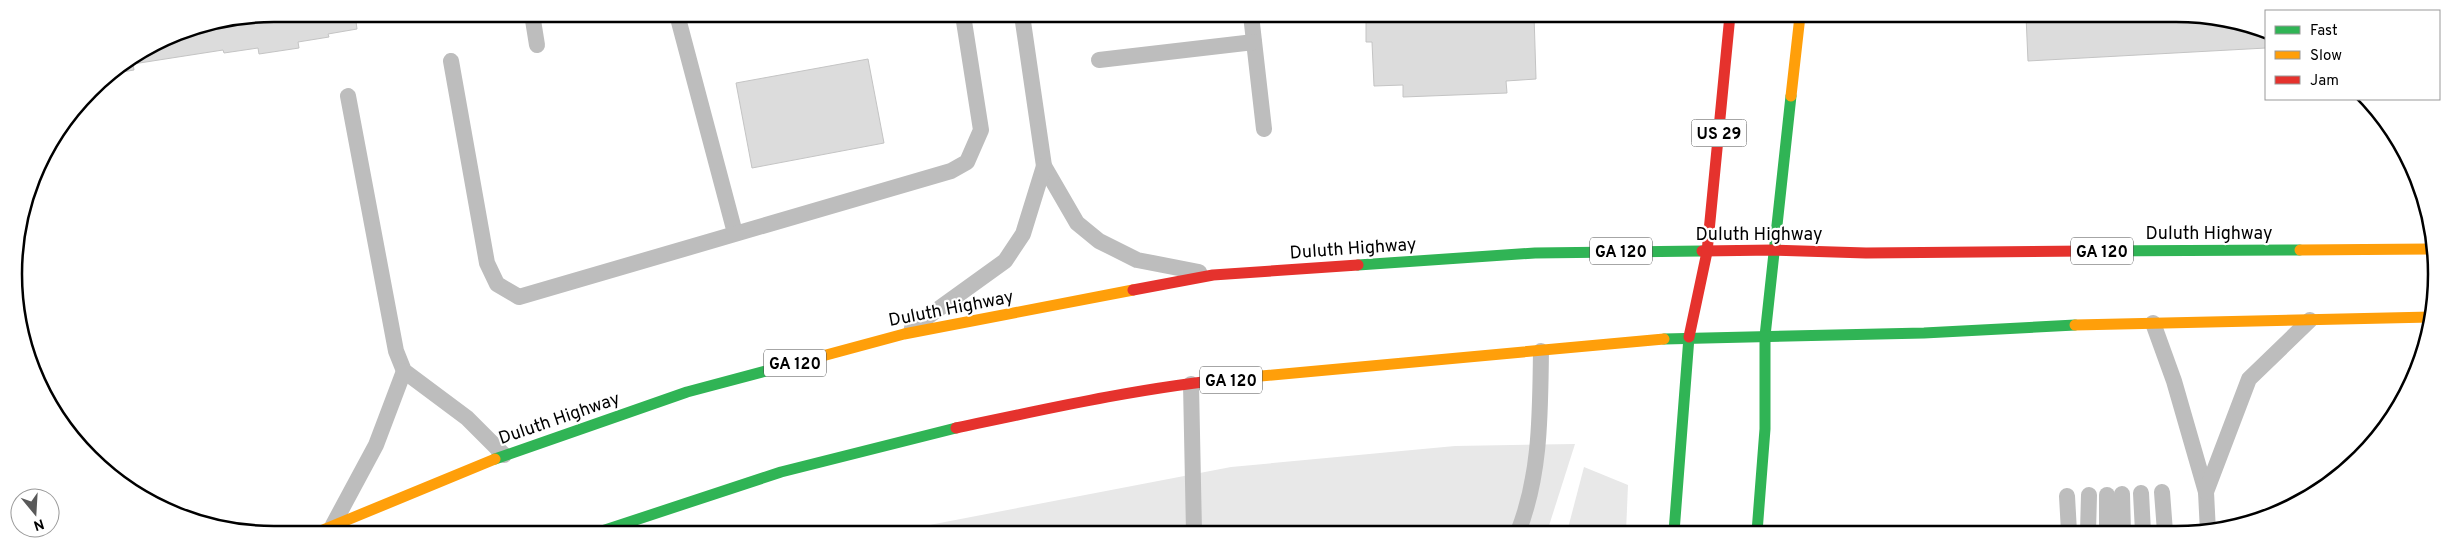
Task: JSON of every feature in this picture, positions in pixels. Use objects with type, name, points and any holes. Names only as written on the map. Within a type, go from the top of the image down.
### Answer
[{"type":"main road","name":"US 29","points":[[1708,252],[1729,22]]},
{"type":"main road","points":[[1757,526],[1764,429],[1765,336],[1799,22]]},
{"type":"main road","name":"Duluth Highway","points":[[333,525],[504,455],[687,392],[904,334],[1213,275],[1535,253],[1774,250],[1866,253],[2426,249]]},
{"type":"main road","points":[[1674,526],[1689,337],[1708,252]]},
{"type":"main road","name":"GA 120","points":[[617,526],[781,472],[904,440],[1069,404],[1191,384],[1689,337],[1924,333],[2153,323],[2424,317]]},
{"type":"lane","points":[[534,22],[538,45]]},
{"type":"lane","points":[[680,22],[735,233]]},
{"type":"lane","points":[[451,61],[487,263],[497,284],[519,297],[951,171],[967,162],[981,130],[964,22]]},
{"type":"lane","points":[[1023,22],[1044,166],[1077,223],[1099,241],[1137,260],[1213,275]]},
{"type":"lane","points":[[1252,22],[1264,129]]},
{"type":"lane","points":[[1099,60],[1254,42]]},
{"type":"lane","points":[[348,96],[396,351],[404,371],[467,418],[504,455]]},
{"type":"lane","points":[[904,334],[1005,261],[1023,234],[1044,166]]},
{"type":"lane","points":[[2206,492],[2249,379],[2310,320]]},
{"type":"lane","points":[[2153,323],[2174,381],[2206,492],[2208,523]]},
{"type":"lane","points":[[1521,526],[1527,511],[1540,443],[1541,351]]},
{"type":"lane","points":[[333,525],[376,445],[404,371]]},
{"type":"lane","points":[[1191,384],[1194,526]]},
{"type":"lane","points":[[2162,492],[2165,526]]},
{"type":"lane","points":[[2141,493],[2143,526]]},
{"type":"lane","points":[[2108,526],[2115,494],[2121,526]]},
{"type":"lane","points":[[2067,496],[2069,526]]},
{"type":"lane","points":[[2088,526],[2089,496]]},
{"type":"shaded area","points":[[1575,444],[1549,526],[924,526],[1231,467],[1455,446]]},
{"type":"shaded area","points":[[1584,467],[1628,485],[1626,526],[1569,526]]},
{"type":"building","points":[[274,22],[356,22],[357,29],[328,34],[329,37],[298,42],[299,48],[259,54],[258,48],[224,53],[223,50],[136,63],[163,48],[193,36],[225,27]]},
{"type":"building","points":[[1366,22],[1534,22],[1536,79],[1506,81],[1507,93],[1403,97],[1403,85],[1374,86],[1372,42],[1366,42]]},
{"type":"building","points":[[2026,22],[2192,23],[2225,27],[2265,39],[2265,48],[2028,61]]},
{"type":"building","points":[[868,59],[884,143],[752,168],[736,83]]},
{"type":"building","points":[[133,66],[134,70],[124,72]]},
{"type":"traffic: fast","points":[[1765,336],[1791,96]]},
{"type":"traffic: fast","points":[[2087,251],[2300,250]]},
{"type":"traffic: fast","points":[[1358,265],[1535,253],[1702,251]]},
{"type":"traffic: fast","points":[[1664,339],[1924,333],[2075,325]]},
{"type":"traffic: fast","points":[[1757,526],[1765,429],[1765,336]]},
{"type":"traffic: fast","points":[[1674,526],[1689,337]]},
{"type":"traffic: fast","points":[[495,459],[687,392],[815,358]]},
{"type":"traffic: fast","points":[[617,526],[781,472],[956,428]]},
{"type":"traffic: slow","points":[[1791,96],[1799,22]]},
{"type":"traffic: slow","points":[[2300,250],[2426,249]]},
{"type":"traffic: slow","points":[[815,358],[904,334],[1133,290]]},
{"type":"traffic: slow","points":[[2075,325],[2424,317]]},
{"type":"traffic: slow","points":[[1239,378],[1664,339]]},
{"type":"traffic: slow","points":[[333,526],[495,459]]},
{"type":"traffic: jam","points":[[1689,337],[1707,252],[1729,22]]},
{"type":"traffic: jam","points":[[1702,251],[1774,250],[1866,253],[2087,251]]},
{"type":"traffic: jam","points":[[1133,290],[1213,275],[1358,265]]},
{"type":"traffic: jam","points":[[956,428],[1132,393],[1239,378]]}]
